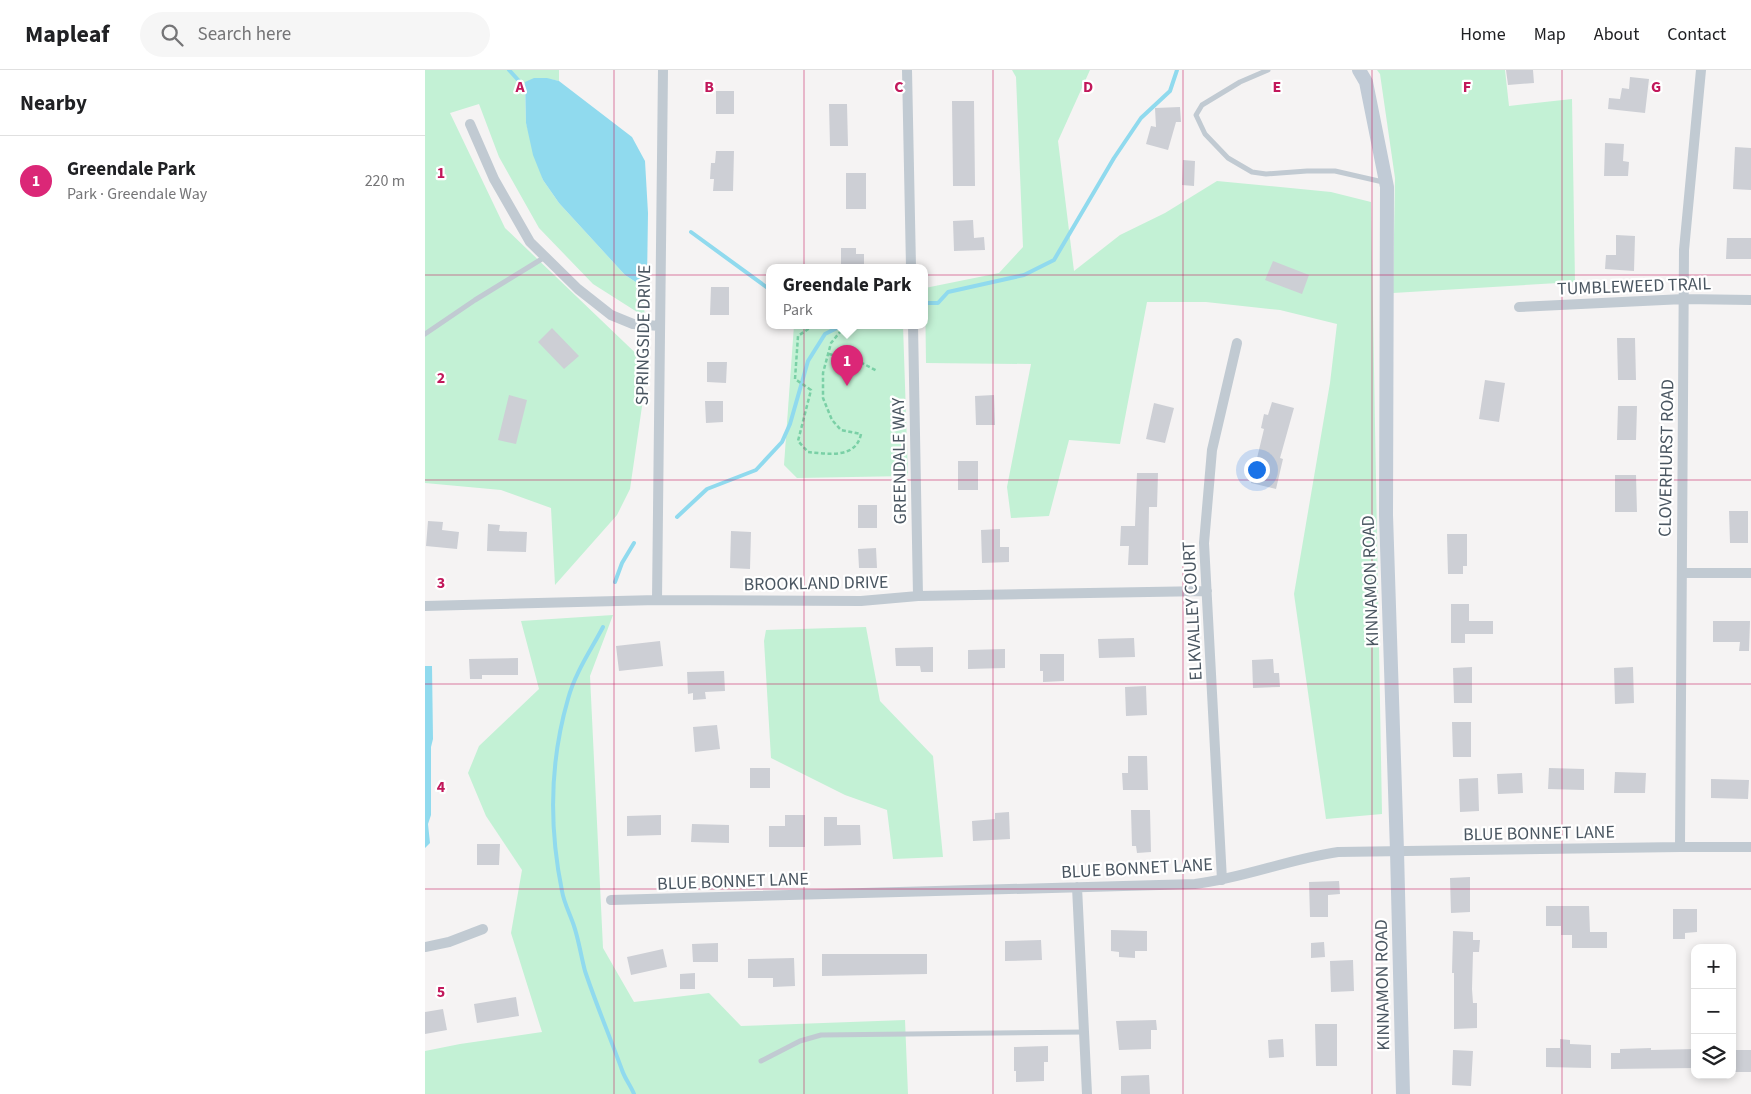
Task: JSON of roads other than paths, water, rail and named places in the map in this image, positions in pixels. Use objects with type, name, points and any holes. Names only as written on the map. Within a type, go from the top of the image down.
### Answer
[{"type":"main road","name":"KINNAMON ROAD","points":[[1359,70],[1366,82],[1386,182],[1386,515],[1403,1094]]},
{"type":"street","name":"SPRINGSIDE DRIVE","points":[[657,600],[663,70]]},
{"type":"street","points":[[907,70],[911,264]]},
{"type":"street","name":"CLOVERHURST ROAD","points":[[1680,847],[1684,250],[1701,70]]},
{"type":"street","points":[[470,124],[494,178],[530,242],[578,289],[611,315],[633,324],[660,326]]},
{"type":"street","name":"TUMBLEWEED TRAIL","points":[[1519,308],[1684,299],[1751,300]]},
{"type":"street","name":"GREENDALE WAY","points":[[913,329],[918,596]]},
{"type":"street","name":"ELKVALLEY COURT","points":[[1222,880],[1204,543],[1212,450],[1237,343]]},
{"type":"street","points":[[1681,573],[1751,573]]},
{"type":"street","name":"BROOKLAND DRIVE","points":[[425,606],[657,600],[861,601],[918,596],[1207,591]]},
{"type":"street","name":"BLUE BONNET LANE","points":[[611,900],[1164,885],[1222,880],[1311,856],[1338,852],[1751,847]]},
{"type":"street","points":[[1077,887],[1087,1094]]},
{"type":"street","points":[[425,947],[449,942],[483,929]]},
{"type":"lane","points":[[1268,70],[1240,82],[1202,105],[1196,115],[1205,134],[1228,158],[1252,172],[1266,174],[1307,170],[1335,171],[1386,182]]},
{"type":"lane","points":[[425,334],[475,300],[545,257]]},
{"type":"lane","points":[[761,1061],[800,1041],[821,1035],[1084,1032]]},
{"type":"water","points":[[534,78],[547,78],[559,81],[632,137],[645,161],[648,213],[647,281],[642,286],[625,275],[559,203],[543,180],[533,155],[526,123],[525,82]]},
{"type":"water","points":[[425,666],[432,666],[433,739],[431,747],[431,815],[428,824],[430,843],[425,848]]},
{"type":"waterway","points":[[509,70],[529,92]]},
{"type":"waterway","points":[[928,303],[938,303],[948,292],[1024,275],[1054,260],[1114,158],[1141,118],[1170,91],[1177,70]]},
{"type":"waterway","points":[[691,232],[766,287]]},
{"type":"waterway","points":[[677,517],[707,489],[756,470],[782,442],[790,424],[808,361],[825,334],[835,329]]},
{"type":"waterway","points":[[615,582],[622,563],[634,543]]},
{"type":"waterway","points":[[603,627],[575,680],[568,699],[558,746],[553,794],[553,818],[563,895],[576,932],[585,971],[623,1073],[634,1094]]},
{"type":"place","name":"Greendale Park","points":[[847,386]]}]
